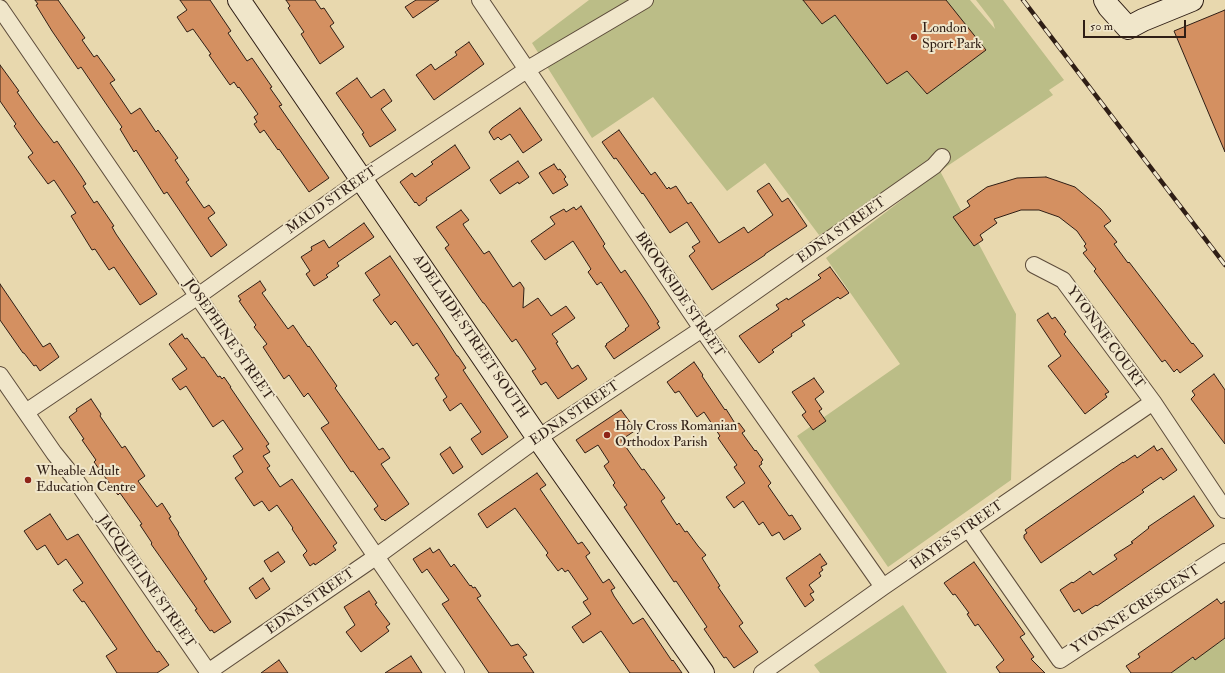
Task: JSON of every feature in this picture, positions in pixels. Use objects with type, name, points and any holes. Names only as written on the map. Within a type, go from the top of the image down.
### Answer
[{"type":"main road","name":"ADELAIDE STREET SOUTH","points":[[239,0],[538,438],[702,673]]},
{"type":"main road","points":[[1105,0],[1109,7],[1128,28],[1143,20],[1192,0]]},
{"type":"street","name":"BROOKSIDE STREET","points":[[480,0],[702,329],[883,587]]},
{"type":"street","name":"MAUD STREET","points":[[26,412],[198,296],[362,179],[528,69],[645,0]]},
{"type":"street","name":"JOSEPHINE STREET","points":[[0,8],[456,673]]},
{"type":"street","name":"EDNA STREET","points":[[208,673],[377,556],[538,438],[702,329],[934,166],[942,157]]},
{"type":"street","name":"YVONNE COURT","points":[[1034,265],[1063,280],[1153,402]]},
{"type":"street","name":"JACQUELINE STREET","points":[[0,375],[54,453],[75,479],[208,673]]},
{"type":"street","points":[[1153,402],[1225,510]]},
{"type":"street","name":"HAYES STREET","points":[[762,673],[968,528],[1153,402]]},
{"type":"street","name":"YVONNE CRESCENT","points":[[968,528],[1060,660],[1225,552]]},
{"type":"green space","points":[[589,0],[970,0],[995,29],[993,22],[976,0],[1003,0],[1064,80],[1049,90],[1053,95],[940,171],[1016,314],[1011,480],[888,567],[797,436],[900,364],[826,258],[937,173],[819,235],[765,163],[727,191],[653,97],[592,138],[532,43]]},
{"type":"green space","points":[[903,605],[947,673],[820,673],[814,665]]},
{"type":"green space","points":[[1225,639],[1225,673],[1168,673]]},
{"type":"building","points":[[35,0],[58,0],[85,38],[82,40],[94,57],[97,55],[115,80],[110,83],[131,114],[140,108],[156,132],[158,130],[178,158],[175,160],[189,180],[186,182],[204,208],[209,205],[215,213],[208,218],[227,245],[211,257],[167,192],[164,194],[136,150],[134,152],[120,129],[122,127],[81,67],[78,69],[52,31],[36,5],[38,4]]},
{"type":"building","points":[[180,0],[210,0],[231,31],[228,33],[247,61],[252,58],[272,87],[270,88],[282,105],[279,106],[329,178],[309,192],[264,130],[260,133],[254,124],[257,122],[254,117],[258,114],[239,87],[238,88],[234,82],[230,85],[209,55],[211,54],[193,29],[187,32],[177,17],[187,10]]},
{"type":"building","points":[[286,0],[315,0],[321,9],[324,8],[334,23],[330,26],[344,47],[320,64],[301,34],[304,32],[288,8],[290,6]]},
{"type":"building","points":[[416,0],[439,0],[413,18],[405,7]]},
{"type":"building","name":"London Sport Park","points":[[803,0],[946,0],[986,50],[927,94],[907,71],[887,84],[835,15],[822,24]]},
{"type":"building","points":[[1225,10],[1225,152],[1174,31]]},
{"type":"building","points":[[469,42],[484,64],[434,100],[416,75],[431,64],[435,70],[457,55],[455,52]]},
{"type":"building","points":[[0,65],[19,91],[17,92],[36,119],[54,143],[57,141],[81,176],[86,184],[83,186],[94,203],[97,201],[114,226],[112,227],[116,234],[157,294],[140,305],[114,267],[109,270],[95,249],[92,250],[71,216],[76,213],[54,180],[48,184],[28,157],[33,153],[14,126],[16,124],[0,101]]},
{"type":"building","points":[[357,78],[371,98],[384,89],[392,101],[381,109],[396,130],[370,147],[362,134],[364,133],[336,93]]},
{"type":"building","points":[[520,108],[542,140],[523,153],[510,134],[501,140],[498,137],[494,140],[489,132],[492,128]]},
{"type":"building","points":[[619,130],[651,175],[655,172],[667,189],[669,187],[670,189],[676,186],[688,204],[691,202],[719,243],[744,227],[748,233],[773,215],[757,191],[769,183],[782,202],[788,198],[807,226],[712,290],[689,256],[695,251],[692,247],[700,242],[687,222],[670,233],[643,193],[642,194],[616,158],[614,159],[602,142]]},
{"type":"building","points":[[455,145],[470,168],[426,198],[427,200],[419,206],[416,202],[415,203],[400,182],[412,173],[415,177],[433,164],[431,162]]},
{"type":"building","points":[[518,161],[529,177],[519,184],[518,182],[500,194],[490,180]]},
{"type":"building","points":[[554,164],[566,177],[564,179],[568,185],[553,194],[539,173]]},
{"type":"building","points":[[1046,177],[1075,187],[1101,209],[1111,221],[1104,226],[1117,242],[1114,244],[1203,356],[1180,373],[1177,369],[1174,372],[1165,360],[1162,362],[1094,271],[1096,269],[1083,253],[1087,250],[1084,246],[1086,244],[1077,231],[1059,217],[1039,210],[1021,210],[994,219],[997,223],[980,235],[983,240],[974,246],[953,217],[970,206],[967,201],[987,187],[1017,178]]},
{"type":"building","points":[[581,206],[605,244],[603,246],[621,273],[625,270],[659,322],[657,323],[660,328],[614,359],[605,346],[629,326],[601,282],[597,285],[588,272],[591,269],[573,241],[545,260],[531,241],[555,224],[550,217],[564,209],[566,212],[574,207],[576,210]]},
{"type":"building","points":[[461,210],[469,220],[463,224],[464,226],[484,254],[489,251],[513,287],[520,282],[524,288],[523,308],[538,298],[551,316],[566,306],[575,318],[552,334],[558,342],[556,343],[572,369],[578,365],[587,379],[558,399],[546,382],[541,385],[532,371],[536,369],[516,339],[512,342],[445,248],[449,245],[436,227]]},
{"type":"building","points":[[364,223],[374,237],[338,262],[337,263],[339,266],[326,275],[328,277],[314,286],[306,274],[310,271],[301,257],[312,250],[311,247],[324,240],[329,248]]},
{"type":"building","points":[[390,256],[466,368],[463,370],[508,437],[482,455],[471,439],[481,432],[461,403],[450,411],[443,400],[447,397],[435,378],[439,375],[417,343],[413,346],[395,321],[391,325],[373,300],[380,295],[365,273]]},
{"type":"building","points":[[830,267],[849,293],[840,299],[838,297],[802,321],[805,325],[791,334],[792,336],[772,350],[774,352],[759,363],[739,336],[779,309],[776,305],[787,298],[788,300],[821,278],[818,275]]},
{"type":"building","points":[[260,281],[266,290],[262,293],[288,329],[293,325],[337,386],[335,388],[379,450],[383,448],[390,458],[381,464],[409,504],[385,521],[383,519],[382,520],[374,509],[378,506],[353,471],[351,472],[321,428],[329,423],[308,393],[304,397],[289,375],[284,379],[263,347],[267,344],[254,327],[256,325],[239,301],[241,300],[238,296]]},
{"type":"building","points":[[0,284],[43,347],[50,343],[59,357],[40,371],[36,365],[34,366],[23,353],[0,320]]},
{"type":"building","points":[[1048,313],[1052,319],[1055,317],[1066,332],[1064,334],[1109,392],[1105,394],[1107,397],[1085,414],[1048,366],[1061,356],[1037,320]]},
{"type":"building","points":[[182,334],[185,339],[187,338],[202,358],[204,357],[218,377],[220,376],[222,379],[224,377],[269,444],[266,446],[270,452],[263,456],[270,466],[267,468],[280,487],[292,479],[337,543],[333,546],[336,550],[315,565],[314,563],[310,566],[303,555],[307,551],[277,505],[269,511],[262,501],[254,506],[235,478],[243,472],[233,456],[243,449],[223,420],[213,427],[186,386],[180,390],[172,379],[187,369],[169,344]]},
{"type":"building","points":[[694,362],[736,425],[739,423],[745,431],[742,433],[763,460],[761,462],[762,464],[759,466],[771,483],[768,486],[789,516],[792,515],[801,529],[784,540],[779,532],[772,536],[763,522],[759,525],[743,501],[734,508],[726,497],[745,483],[734,467],[737,465],[718,438],[720,436],[704,412],[697,417],[679,391],[675,393],[667,382]]},
{"type":"building","points":[[1214,374],[1225,390],[1225,444],[1191,399],[1195,395],[1192,391]]},
{"type":"building","points":[[814,378],[824,392],[815,399],[822,409],[819,411],[826,421],[813,430],[802,415],[806,412],[792,392]]},
{"type":"building","points":[[91,399],[101,414],[100,416],[122,448],[125,446],[145,476],[138,481],[157,507],[162,503],[171,517],[169,518],[179,533],[178,534],[207,579],[204,581],[231,622],[214,633],[212,630],[210,631],[195,610],[197,609],[151,544],[152,543],[140,525],[142,524],[120,493],[118,495],[94,462],[96,460],[82,440],[84,439],[69,417],[77,411],[76,409]]},
{"type":"building","points":[[621,410],[636,430],[621,440],[642,470],[644,469],[665,498],[661,501],[677,525],[679,523],[685,532],[687,531],[706,555],[702,558],[720,586],[718,587],[743,623],[739,626],[758,652],[734,668],[726,657],[724,658],[704,629],[707,627],[676,581],[674,582],[624,507],[627,505],[613,485],[615,483],[604,466],[609,462],[598,445],[585,453],[576,440]]},
{"type":"building","points":[[1154,446],[1157,451],[1162,448],[1177,470],[1163,480],[1161,477],[1142,490],[1144,492],[1041,563],[1024,538],[1024,535],[1027,533],[1025,530],[1123,462],[1135,455],[1137,458]]},
{"type":"building","points":[[450,447],[463,467],[453,474],[440,454]]},
{"type":"building","points":[[537,473],[546,485],[540,489],[578,544],[582,542],[590,553],[586,557],[603,583],[609,579],[615,588],[611,590],[614,596],[633,624],[643,618],[672,661],[673,660],[682,673],[630,673],[601,631],[583,643],[572,627],[591,614],[583,602],[588,599],[568,570],[565,572],[562,568],[558,571],[546,555],[548,553],[515,508],[487,528],[478,514]]},
{"type":"building","points":[[1194,496],[1214,526],[1097,606],[1096,605],[1082,614],[1079,609],[1074,612],[1060,590],[1090,571],[1093,575],[1117,559],[1114,555],[1133,543],[1131,542],[1149,528],[1148,527]]},
{"type":"building","points":[[50,514],[67,540],[78,534],[157,652],[159,651],[169,665],[157,673],[117,673],[106,656],[117,649],[84,601],[82,602],[73,590],[83,583],[66,559],[58,565],[45,545],[37,550],[24,531]]},
{"type":"building","points":[[430,548],[433,553],[439,549],[451,567],[454,564],[470,586],[471,585],[473,588],[475,587],[481,596],[477,598],[511,646],[518,644],[527,655],[523,657],[534,673],[489,673],[442,604],[449,600],[427,569],[422,573],[413,559]]},
{"type":"building","points":[[278,552],[285,562],[271,572],[264,561]]},
{"type":"building","points":[[820,554],[827,564],[821,567],[823,570],[819,573],[821,576],[809,585],[814,592],[810,594],[814,600],[805,607],[786,578]]},
{"type":"building","points":[[974,562],[1025,634],[1020,637],[1034,657],[1031,659],[1045,673],[1000,673],[996,667],[1004,660],[978,624],[975,626],[967,614],[969,613],[955,594],[953,595],[944,583]]},
{"type":"building","points":[[263,578],[270,589],[256,599],[249,588]]},
{"type":"building","points":[[369,591],[377,603],[375,604],[390,624],[386,627],[389,631],[361,652],[346,632],[355,625],[344,607]]},
{"type":"building","points":[[1217,599],[1221,604],[1225,601],[1225,638],[1195,660],[1193,657],[1171,673],[1131,673],[1126,666],[1140,657],[1138,654]]},
{"type":"building","points":[[411,656],[422,673],[385,673]]},
{"type":"building","points":[[279,660],[288,673],[261,673]]},
{"type":"railway","points":[[1023,0],[1225,265]]},
{"type":"place","name":"London Sport Park","points":[[914,37]]},
{"type":"place","name":"Holy Cross Romanian Orthodox Parish","points":[[607,435]]},
{"type":"place","name":"Wheable Adult Education Centre","points":[[28,480]]}]
